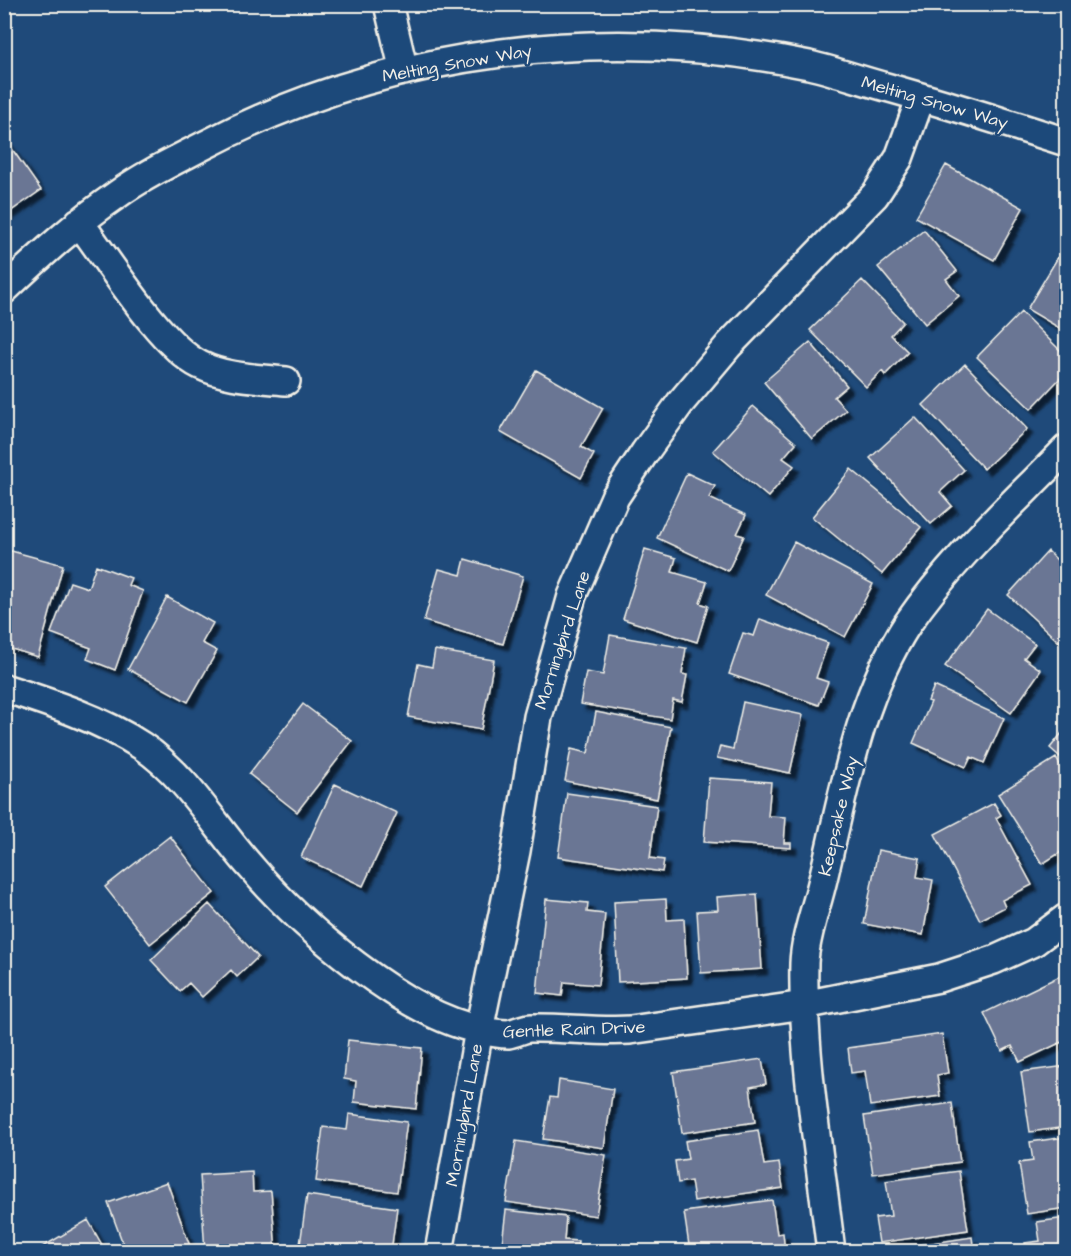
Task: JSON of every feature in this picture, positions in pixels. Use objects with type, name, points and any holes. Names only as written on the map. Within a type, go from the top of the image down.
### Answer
[{"type":"street","points":[[388,4],[404,71]]},
{"type":"street","name":"Melting Snow Way","points":[[4,290],[79,222],[130,186],[240,126],[340,86],[468,57],[550,47],[657,45],[810,66],[921,97],[1066,142]]},
{"type":"street","name":"Morningbird Lane","points":[[439,1251],[479,1030],[516,851],[538,717],[572,596],[615,497],[681,402],[729,345],[876,195],[899,158],[921,97]]},
{"type":"street","points":[[79,222],[174,347],[201,365],[240,377],[286,381]]},
{"type":"street","name":"Keepsake Way","points":[[831,1251],[804,1005],[804,959],[856,740],[877,680],[909,623],[956,563],[1066,449]]},
{"type":"street","name":"Gentle Rain Drive","points":[[4,688],[74,713],[142,747],[189,790],[249,866],[284,904],[318,935],[395,992],[437,1014],[479,1030],[508,1034],[528,1028],[596,1032],[630,1030],[804,1005],[939,978],[994,960],[1034,942],[1066,918]]},
{"type":"building","points":[[4,139],[41,190],[4,216]]},
{"type":"building","points":[[946,165],[1023,208],[994,260],[916,217]]},
{"type":"building","points":[[924,230],[957,271],[946,279],[959,296],[925,324],[878,267]]},
{"type":"building","points":[[1058,257],[1066,262],[1066,332],[1027,309]]},
{"type":"building","points":[[862,280],[903,322],[891,335],[908,352],[885,375],[882,371],[866,387],[810,330]]},
{"type":"building","points":[[1021,312],[1066,356],[1066,372],[1031,409],[977,357]]},
{"type":"building","points":[[810,342],[847,386],[834,397],[846,410],[812,439],[764,382]]},
{"type":"building","points":[[965,364],[1027,429],[984,469],[923,405]]},
{"type":"building","points":[[536,370],[603,408],[581,447],[594,454],[581,478],[500,432]]},
{"type":"building","points":[[753,406],[796,443],[783,458],[794,466],[768,497],[713,451]]},
{"type":"building","points":[[915,417],[964,470],[940,492],[952,506],[931,524],[870,458]]},
{"type":"building","points":[[851,469],[921,527],[882,574],[812,517]]},
{"type":"building","points":[[687,473],[715,486],[709,498],[746,515],[737,534],[744,536],[728,571],[657,538]]},
{"type":"building","points":[[794,542],[873,584],[845,637],[766,595]]},
{"type":"building","points":[[4,549],[63,565],[38,657],[5,647],[10,629],[4,628]]},
{"type":"building","points":[[645,549],[676,558],[672,572],[707,582],[700,603],[708,606],[697,642],[623,619]]},
{"type":"building","points":[[1048,551],[1066,569],[1066,617],[1063,621],[1066,624],[1066,634],[1059,642],[1008,595]]},
{"type":"building","points":[[465,559],[523,576],[503,644],[424,621],[439,569],[461,575]]},
{"type":"building","points":[[96,565],[131,578],[128,585],[143,591],[115,670],[87,659],[91,648],[51,633],[70,582],[88,588]]},
{"type":"building","points":[[167,597],[213,623],[202,643],[217,651],[188,702],[128,669]]},
{"type":"building","points":[[987,609],[1035,644],[1024,658],[1041,670],[1011,713],[945,666]]},
{"type":"building","points":[[760,619],[828,643],[816,678],[828,682],[819,705],[729,674],[743,633],[754,636]]},
{"type":"building","points":[[610,635],[686,648],[682,674],[687,675],[682,702],[673,700],[670,719],[580,704],[586,672],[603,675]]},
{"type":"building","points":[[435,650],[494,660],[481,730],[408,717],[418,664],[432,667]]},
{"type":"building","points":[[934,686],[1004,718],[984,763],[971,757],[966,767],[913,743],[931,702],[928,701]]},
{"type":"building","points":[[743,702],[803,715],[790,773],[717,758],[720,746],[733,749]]},
{"type":"building","points":[[303,704],[352,741],[297,812],[249,774]]},
{"type":"building","points":[[596,712],[671,727],[657,799],[565,781],[571,749],[588,753]]},
{"type":"building","points":[[1066,728],[1066,762],[1050,748]]},
{"type":"building","points":[[1056,758],[1066,775],[1066,849],[1042,864],[998,794]]},
{"type":"building","points":[[709,778],[771,782],[768,816],[786,817],[784,843],[791,843],[791,848],[704,842]]},
{"type":"building","points":[[335,784],[397,813],[363,886],[301,857]]},
{"type":"building","points":[[567,793],[657,806],[650,858],[664,860],[662,872],[558,857]]},
{"type":"building","points":[[994,803],[1001,815],[996,818],[1032,885],[1002,900],[1005,907],[980,920],[935,834]]},
{"type":"building","points":[[170,836],[214,893],[150,944],[105,887]]},
{"type":"building","points":[[878,850],[920,858],[917,877],[933,880],[923,935],[864,924]]},
{"type":"building","points":[[757,894],[762,969],[701,973],[697,911],[718,910],[717,897]]},
{"type":"building","points":[[546,899],[588,903],[587,912],[605,914],[598,985],[564,982],[562,996],[537,993]]},
{"type":"building","points":[[666,899],[667,920],[684,919],[687,978],[618,982],[614,902]]},
{"type":"building","points":[[209,904],[258,957],[237,977],[231,970],[202,997],[189,983],[180,991],[151,960]]},
{"type":"building","points":[[1066,973],[1066,1040],[1020,1062],[1012,1046],[1002,1051],[984,1013]]},
{"type":"building","points":[[942,1034],[948,1073],[937,1075],[940,1096],[870,1106],[865,1071],[851,1073],[848,1048]]},
{"type":"building","points":[[348,1040],[422,1048],[416,1109],[354,1102],[356,1081],[344,1079]]},
{"type":"building","points":[[762,1059],[766,1084],[750,1087],[755,1122],[682,1133],[673,1072]]},
{"type":"building","points":[[1066,1066],[1066,1127],[1030,1132],[1021,1072]]},
{"type":"building","points":[[559,1080],[613,1089],[604,1148],[543,1139],[550,1097],[557,1098]]},
{"type":"building","points":[[952,1103],[960,1162],[873,1174],[864,1116]]},
{"type":"building","points":[[349,1114],[407,1122],[397,1192],[316,1181],[323,1127],[347,1130]]},
{"type":"building","points":[[758,1130],[764,1165],[779,1163],[783,1188],[694,1201],[691,1181],[678,1183],[675,1161],[688,1159],[685,1141]]},
{"type":"building","points":[[1066,1137],[1066,1208],[1027,1214],[1019,1163],[1033,1161],[1030,1142]]},
{"type":"building","points":[[516,1141],[606,1155],[596,1216],[506,1202]]},
{"type":"building","points":[[959,1171],[968,1230],[879,1243],[875,1218],[891,1216],[886,1181]]},
{"type":"building","points":[[252,1172],[253,1192],[271,1191],[276,1251],[205,1252],[200,1175]]},
{"type":"building","points":[[167,1182],[192,1252],[126,1252],[108,1203]]},
{"type":"building","points":[[307,1195],[397,1208],[391,1252],[299,1252]]},
{"type":"building","points":[[772,1200],[777,1234],[783,1233],[785,1252],[690,1252],[684,1212]]},
{"type":"building","points":[[506,1210],[566,1217],[564,1240],[578,1241],[577,1252],[501,1252]]},
{"type":"building","points":[[1066,1218],[1066,1252],[1026,1252],[1025,1243],[1040,1241],[1037,1222]]},
{"type":"building","points":[[88,1220],[106,1252],[38,1252],[37,1250]]},
{"type":"building","points":[[972,1237],[974,1252],[886,1252],[886,1250]]}]
